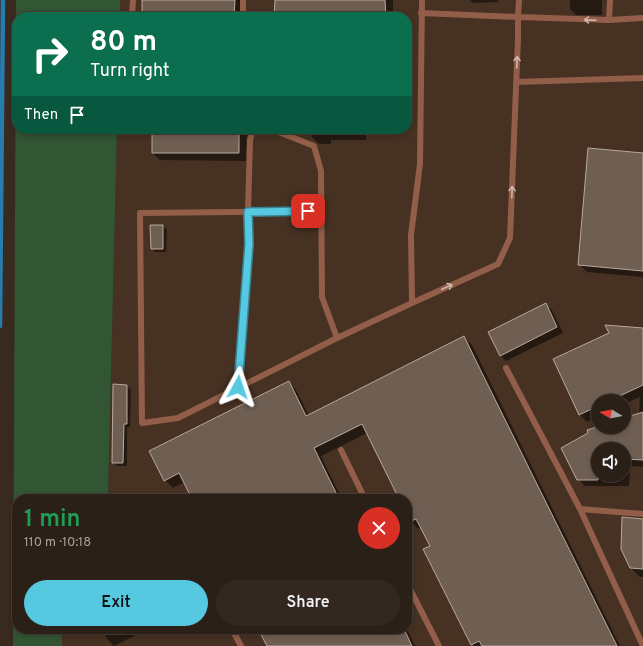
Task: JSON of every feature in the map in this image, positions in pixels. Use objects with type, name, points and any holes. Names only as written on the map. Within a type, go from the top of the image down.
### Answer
[{"type":"lane","points":[[132,12],[133,0]]},
{"type":"lane","points":[[243,0],[243,12]]},
{"type":"lane","points":[[412,303],[412,235],[420,164],[422,0]]},
{"type":"lane","points":[[322,211],[140,213],[142,424],[178,418],[337,338],[498,264],[510,238],[518,0]]},
{"type":"lane","points":[[609,20],[610,0]]},
{"type":"lane","points":[[422,13],[609,20],[643,18]]},
{"type":"lane","points":[[516,82],[643,78]]},
{"type":"lane","points":[[238,387],[249,244],[248,212],[250,140],[252,134]]},
{"type":"lane","points":[[284,134],[314,146],[321,170],[322,297],[337,338]]},
{"type":"lane","points":[[506,368],[580,509],[643,646]]},
{"type":"lane","points":[[341,450],[363,494]]},
{"type":"lane","points":[[580,509],[643,514]]},
{"type":"lane","points":[[412,592],[439,646]]},
{"type":"lane","points":[[234,634],[240,646]]},
{"type":"shaded area","points":[[120,0],[643,0],[643,646],[62,646],[62,634],[412,634],[412,494],[108,494],[117,134],[412,134],[412,12],[120,12]]},
{"type":"green space","points":[[16,0],[120,0],[120,12],[16,12]]},
{"type":"green space","points":[[15,134],[117,134],[108,494],[14,494]]},
{"type":"green space","points":[[13,634],[62,634],[62,646],[13,646]]},
{"type":"building","points":[[142,0],[235,0],[234,12],[142,12]]},
{"type":"building","points":[[275,0],[385,0],[386,12],[274,12]]},
{"type":"building","points":[[152,134],[239,134],[239,153],[152,153]]},
{"type":"building","points":[[588,148],[643,153],[643,271],[578,265]]},
{"type":"building","points":[[150,225],[163,225],[163,249],[151,249]]},
{"type":"building","points":[[546,303],[557,327],[500,356],[488,332]]},
{"type":"building","points":[[605,325],[643,328],[643,385],[624,394],[591,394],[591,409],[579,415],[553,359],[609,333]]},
{"type":"building","points":[[464,336],[617,646],[482,646],[479,641],[471,645],[423,549],[430,546],[416,519],[412,521],[412,494],[397,494],[362,424],[314,448],[337,494],[190,494],[179,473],[164,481],[149,451],[289,381],[306,416]]},
{"type":"building","points":[[113,384],[127,385],[127,424],[124,424],[123,463],[112,463]]},
{"type":"building","points":[[643,412],[643,460],[631,459],[631,442],[591,442],[591,480],[577,480],[561,448],[588,433],[587,430],[591,429],[591,434],[631,434],[631,416]]},
{"type":"building","points":[[622,517],[643,519],[643,569],[630,568],[621,549]]},
{"type":"building","points":[[261,634],[406,634],[412,646],[267,646]]},
{"type":"waterway","points":[[0,326],[3,0]]},
{"type":"route","points":[[238,387],[249,244],[248,212],[308,211]]}]
